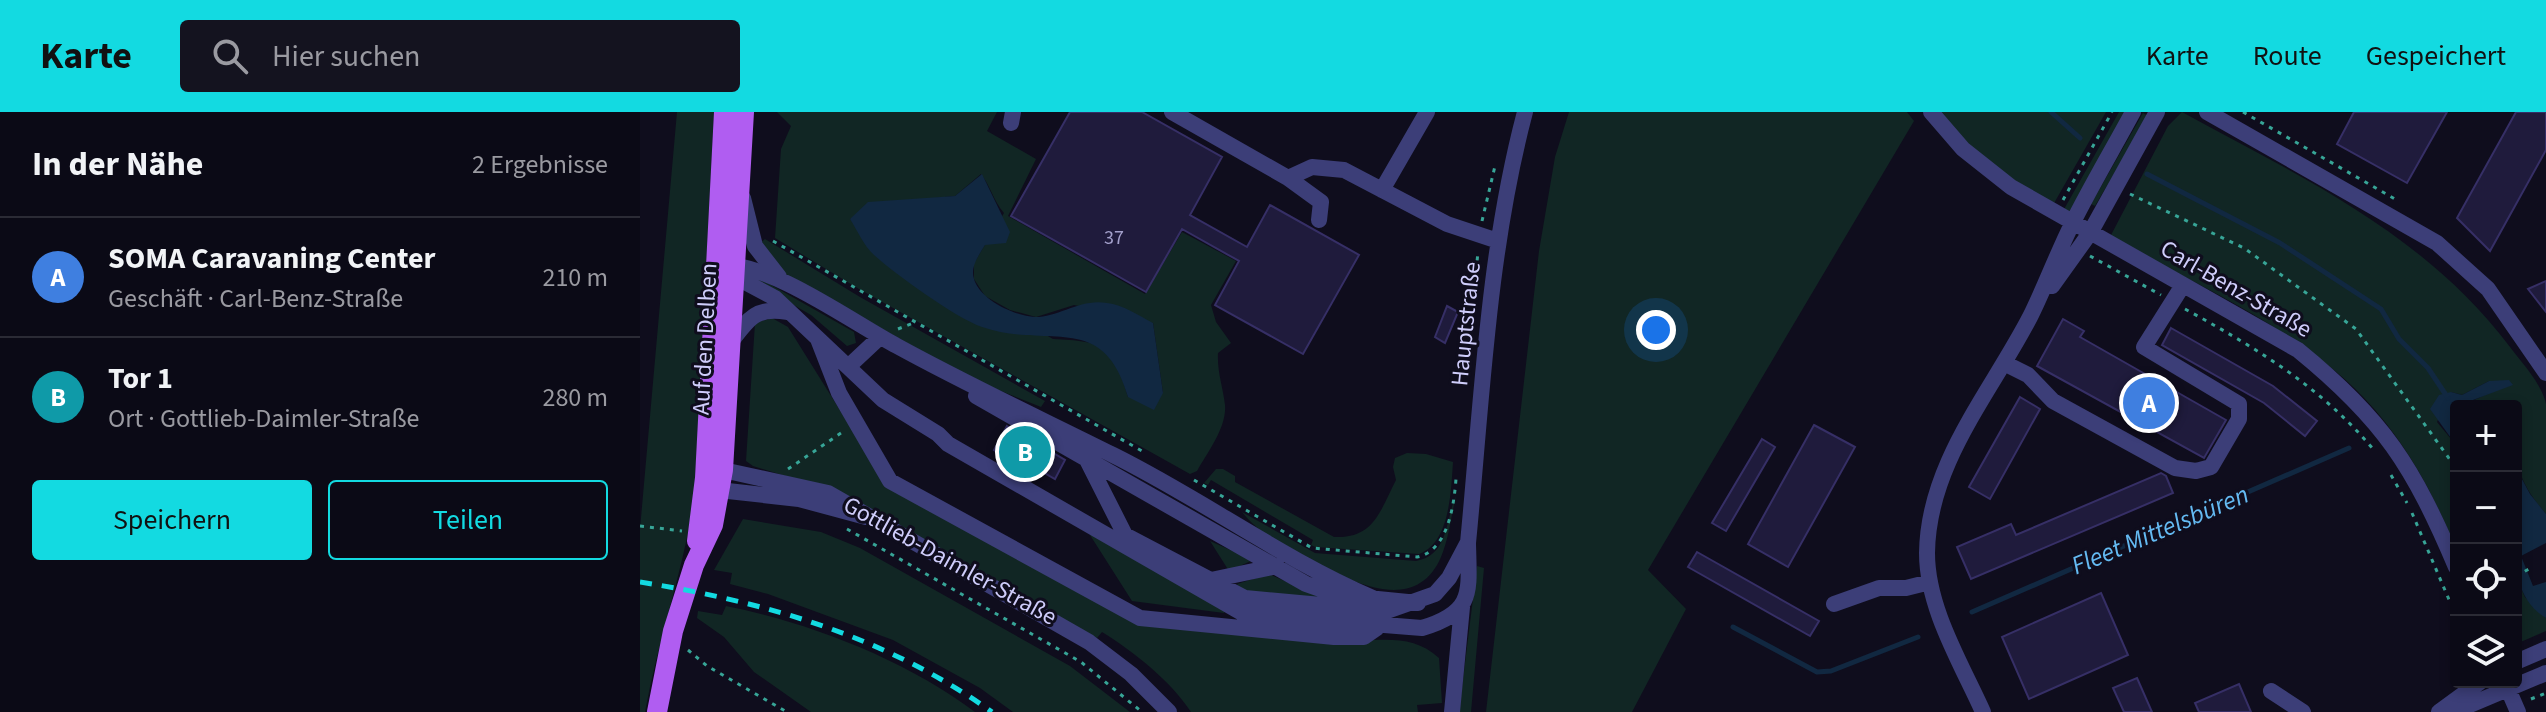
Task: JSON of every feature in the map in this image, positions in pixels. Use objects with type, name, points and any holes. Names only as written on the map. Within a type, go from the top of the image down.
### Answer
[{"type":"main road","name":"Auf den Delben","points":[[694,565],[698,532],[716,480],[714,265],[724,112]]},
{"type":"main road","name":"Auf den Delben","points":[[657,712],[673,631],[694,565],[713,525],[731,342],[744,112]]},
{"type":"street","points":[[1172,112],[1288,178],[1321,202],[1319,220]]},
{"type":"street","points":[[1382,190],[1427,112]]},
{"type":"street","name":"Hauptstraße","points":[[1452,712],[1462,607],[1468,581],[1468,543],[1498,241],[1511,164],[1525,112]]},
{"type":"street","name":"Carl-Benz-Straße","points":[[1931,112],[1963,149],[2011,187],[2298,350],[2376,420],[2414,473],[2450,554]]},
{"type":"street","points":[[1983,712],[1942,620],[1930,582],[1927,556],[1932,503],[1945,467],[2030,317],[2072,223],[2133,112]]},
{"type":"street","points":[[2030,317],[2090,233],[2157,112]]},
{"type":"street","points":[[2207,112],[2437,243],[2488,289],[2546,373]]},
{"type":"street","points":[[1288,178],[1312,167],[1344,170],[1447,224],[1498,241]]},
{"type":"street","points":[[740,187],[749,226],[762,259],[782,281]]},
{"type":"street","points":[[714,265],[735,270],[753,268],[782,281],[944,372],[979,387],[1019,397],[1080,431],[1113,456],[1298,561],[1373,598]]},
{"type":"street","points":[[735,270],[775,298],[787,312],[816,333],[883,400],[938,434],[948,444],[1244,614],[1378,627],[1422,628],[1449,620],[1462,607]]},
{"type":"street","points":[[2004,363],[2028,375],[2053,401],[2175,468],[2196,471],[2211,467],[2239,419],[2239,404],[2144,347],[2183,285]]},
{"type":"street","points":[[731,342],[751,316],[764,310],[787,312]]},
{"type":"street","points":[[816,333],[839,393],[890,481],[1140,618],[1334,637],[1364,637],[1378,627]]},
{"type":"street","points":[[849,366],[880,337]]},
{"type":"street","points":[[944,372],[995,408],[1306,584],[1337,595],[1418,603]]},
{"type":"street","points":[[1087,460],[1125,535],[1256,601],[1387,611],[1418,603],[1435,594],[1449,578],[1468,543]]},
{"type":"street","name":"Gottlieb-Daimler-Straße","points":[[716,480],[779,481],[828,493],[1089,642],[1131,674],[1169,712]]},
{"type":"street","name":"Gottlieb-Daimler-Straße","points":[[716,480],[866,517]]},
{"type":"street","points":[[1211,580],[1298,561]]},
{"type":"street","points":[[1834,604],[1879,588],[1906,588],[1930,582]]},
{"type":"street","points":[[1222,626],[1244,614]]},
{"type":"street","points":[[2522,660],[2546,649]]},
{"type":"street","points":[[2522,681],[2546,673]]},
{"type":"street","points":[[2439,712],[2472,688]]},
{"type":"street","points":[[2453,712],[2502,688]]},
{"type":"street","points":[[2507,688],[2518,712]]},
{"type":"street","points":[[2271,691],[2303,712]]},
{"type":"path","points":[[2056,213],[2112,112]]},
{"type":"path","points":[[1468,348],[1480,235],[1497,157]]},
{"type":"path","points":[[2116,186],[2155,209],[2244,248],[2356,329],[2450,460]]},
{"type":"path","points":[[749,226],[1142,451]]},
{"type":"path","points":[[2078,249],[2268,355],[2307,383],[2347,418],[2382,460]]},
{"type":"path","points":[[779,481],[780,474],[857,423]]},
{"type":"path","points":[[2389,472],[2410,509],[2450,602]]},
{"type":"path","points":[[1184,474],[1312,548],[1417,557],[1427,555],[1443,538],[1457,476]]},
{"type":"path","name":"Gottlieb-Daimler-Straße","points":[[835,523],[1042,637],[1110,683],[1142,712]]},
{"type":"path","points":[[640,526],[698,532]]},
{"type":"path","points":[[2522,573],[2529,569]]},
{"type":"path","points":[[673,631],[707,666],[787,712]]},
{"type":"green space","points":[[677,112],[714,112],[694,500],[645,712],[640,712],[640,529]]},
{"type":"green space","points":[[777,112],[997,112],[987,131],[1036,159],[1008,216],[1145,294],[1182,232],[1236,261],[1211,305],[1216,322],[1231,343],[1218,353],[1225,413],[1216,440],[1197,471],[1190,474],[859,289],[775,238],[781,149],[791,126]],"holes":[[[981,174],[1004,213],[974,263],[974,279],[985,296],[1010,310],[1036,317],[1074,305],[1153,323],[1163,393],[1128,397],[1117,367],[1104,350],[1084,342],[1053,339],[850,219],[914,200],[955,196]]]},
{"type":"green space","points":[[1569,112],[1907,112],[1914,121],[1648,570],[1686,609],[1632,712],[1486,712],[1539,251],[1555,157]]},
{"type":"green space","points":[[1937,112],[2106,112],[2053,205],[1990,164]]},
{"type":"green space","points":[[2119,112],[2125,112],[2070,211],[2063,211]]},
{"type":"green space","points":[[2182,112],[2317,186],[2401,240],[2476,307],[2526,367],[2544,396],[2546,514],[2522,477],[2522,400],[2474,400],[2485,395],[2489,381],[2462,395],[2451,392],[2437,422],[2450,438],[2450,535],[2411,459],[2376,411],[2349,383],[2319,358],[2251,313],[2110,237],[2168,126]]},
{"type":"green space","points":[[2143,113],[2148,116],[2095,206],[2091,204]]},
{"type":"green space","points":[[765,239],[860,297],[1045,401],[1041,407],[973,380],[790,277],[777,268],[759,244]]},
{"type":"green space","points":[[757,277],[854,332],[856,343],[847,346],[811,315],[757,284]]},
{"type":"green space","points":[[772,318],[788,327],[886,484],[1116,613],[1360,641],[1402,641],[1421,646],[1439,658],[1442,703],[1417,705],[1418,712],[1191,712],[1151,668],[1102,632],[1097,638],[831,490],[753,466],[746,461],[755,323]]},
{"type":"green space","points":[[1407,453],[1426,454],[1453,462],[1450,501],[1443,528],[1429,548],[1419,554],[1315,547],[1311,545],[1313,540],[1211,480],[1208,485],[1204,483],[1216,469],[1223,469],[1235,476],[1235,482],[1334,537],[1347,536],[1367,528],[1374,521],[1396,480],[1393,467],[1395,458]]},
{"type":"green space","points":[[1456,496],[1441,557],[1430,574],[1417,585],[1402,589],[1368,586],[1334,572],[1268,535],[1242,512],[1315,553],[1416,561],[1435,552],[1440,544]]},
{"type":"green space","points":[[743,519],[821,532],[860,548],[1070,666],[1130,712],[1013,712],[980,688],[893,640],[768,594],[730,584],[732,573],[714,570]]},
{"type":"green space","points":[[1094,532],[1224,613],[1132,601],[1090,535]]},
{"type":"green space","points":[[1210,541],[1253,560],[1229,571]]},
{"type":"green space","points":[[1477,566],[1484,568],[1471,712],[1459,712]]},
{"type":"green space","points":[[1269,574],[1323,598],[1242,592],[1237,584]]},
{"type":"green space","points":[[2522,590],[2546,618],[2546,631],[2522,641]]},
{"type":"green space","points":[[726,606],[791,622],[856,646],[919,676],[975,712],[811,712],[754,672],[724,637],[697,618],[698,611],[722,615]]},
{"type":"water","points":[[982,174],[1010,232],[1006,243],[985,245],[976,261],[974,279],[983,294],[999,306],[1027,316],[1044,316],[1097,302],[1119,306],[1153,323],[1163,393],[1154,410],[1128,397],[1117,370],[1104,353],[1089,343],[982,327],[942,305],[874,255],[850,219],[868,202],[955,196]]},
{"type":"water","points":[[2509,380],[2513,385],[2473,400],[2450,400],[2450,437],[2430,409],[2439,395],[2451,392],[2462,395],[2489,381]]},
{"type":"water","points":[[2522,479],[2546,514],[2546,543],[2522,555]]},
{"type":"water","points":[[2522,558],[2533,586],[2546,582],[2546,618],[2532,606],[2522,590]]},
{"type":"building","points":[[1070,112],[1142,112],[1222,157],[1190,215],[1247,247],[1270,205],[1359,255],[1303,354],[1215,305],[1239,261],[1182,229],[1146,292],[1011,216]]},
{"type":"building","points":[[2354,112],[2447,112],[2407,183],[2337,144]]},
{"type":"building","points":[[2516,112],[2546,112],[2546,150],[2490,251],[2457,218]]},
{"type":"building","points":[[2546,281],[2546,312],[2528,289]]},
{"type":"building","points":[[1447,306],[1458,312],[1445,343],[1435,337]]},
{"type":"building","points":[[2063,319],[2084,331],[2080,337],[2226,420],[2204,458],[2037,366]]},
{"type":"building","points":[[2171,328],[2273,386],[2317,421],[2305,436],[2264,403],[2162,345]]},
{"type":"building","points":[[2020,397],[2040,409],[1990,499],[1969,487]]},
{"type":"building","points":[[1814,425],[1855,447],[1788,567],[1748,544]]},
{"type":"building","points":[[1007,426],[1065,460],[1055,479],[1013,455],[1010,459],[994,450]]},
{"type":"building","points":[[1762,439],[1775,447],[1726,531],[1712,523]]},
{"type":"building","points":[[2161,473],[2166,476],[2173,493],[1971,579],[1957,547],[2011,524],[2016,535]]},
{"type":"building","points":[[1697,552],[1819,621],[1810,636],[1688,567]]},
{"type":"building","points":[[2101,593],[2128,655],[2029,699],[2002,637]]},
{"type":"building","points":[[2137,678],[2152,712],[2124,712],[2113,688]]},
{"type":"building","points":[[2239,684],[2251,712],[2199,712],[2195,703]]},
{"type":"waterway","name":"Fleet Mittelsbüren","points":[[2051,112],[2080,138]]},
{"type":"waterway","name":"Fleet Mittelsbüren","points":[[2147,174],[2280,243],[2381,309],[2399,339],[2428,368],[2448,398]]},
{"type":"waterway","name":"Fleet Mittelsbüren","points":[[1972,612],[2349,448]]},
{"type":"waterway","name":"Fleet Mittelsbüren","points":[[1733,627],[1817,672],[1831,671],[1918,637]]},
{"type":"railway","points":[[640,582],[733,600],[824,626],[910,663],[992,712]]},
{"type":"place","name":"SOMA Caravaning Center","points":[[2149,403]]},
{"type":"place","name":"Tor 1","points":[[1025,452]]}]
